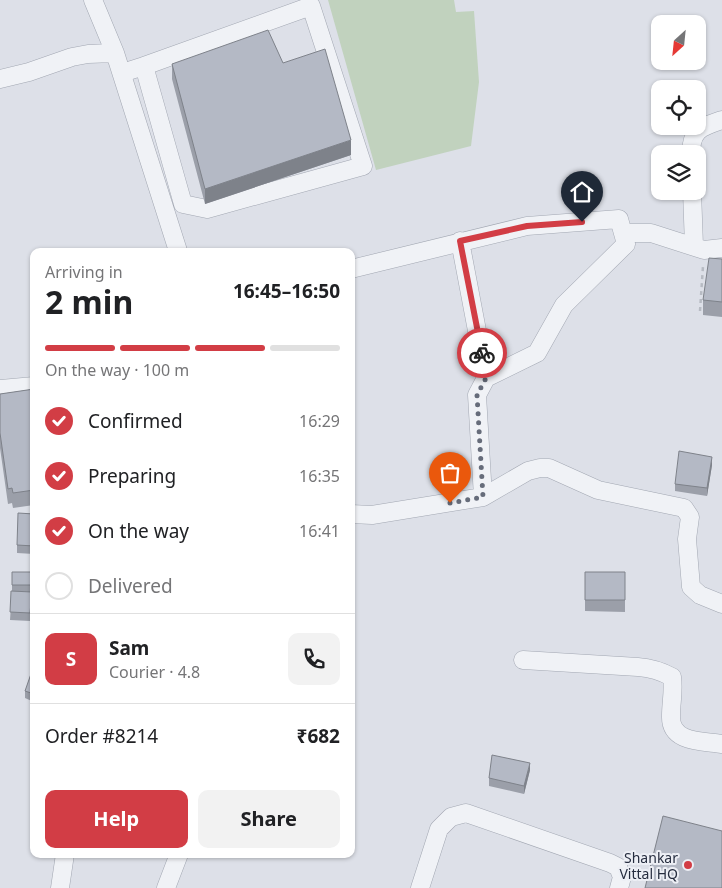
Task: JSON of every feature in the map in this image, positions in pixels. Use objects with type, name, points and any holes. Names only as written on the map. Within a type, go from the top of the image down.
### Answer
[{"type":"street","points":[[93,0],[115,52],[177,248]]},
{"type":"street","points":[[122,73],[312,6],[363,166],[207,209],[183,204],[144,66]]},
{"type":"street","points":[[0,79],[30,72],[72,57],[115,52]]},
{"type":"street","points":[[691,145],[700,127],[722,120]]},
{"type":"street","points":[[693,200],[699,248]]},
{"type":"street","points":[[355,268],[527,226],[619,218],[626,244],[564,305],[537,352],[486,378],[477,395],[483,497]]},
{"type":"street","points":[[623,233],[651,233],[699,248],[722,248]]},
{"type":"street","points":[[460,241],[486,378]]},
{"type":"street","points":[[0,389],[30,386]]},
{"type":"street","points":[[355,514],[372,515],[483,497],[528,471],[549,468],[598,490],[684,508],[690,518],[687,539],[691,587],[700,595],[722,604]]},
{"type":"street","points":[[523,660],[638,667],[665,673],[672,677],[674,688],[670,715],[671,727],[678,736],[690,740],[722,744]]},
{"type":"street","points":[[420,888],[439,829],[451,817],[466,813],[610,863],[618,867],[622,877],[619,888]]},
{"type":"street","points":[[60,888],[65,858]]},
{"type":"street","points":[[166,888],[177,858]]},
{"type":"path","points":[[699,248],[700,311]]},
{"type":"green space","points":[[328,0],[454,0],[456,12],[474,11],[479,82],[471,146],[376,170]]},
{"type":"building","points":[[268,30],[283,63],[325,49],[351,140],[205,189],[172,64]]},
{"type":"building","points":[[709,258],[722,259],[722,302],[703,300]]},
{"type":"building","points":[[30,390],[30,491],[13,493],[12,488],[8,489],[0,433],[0,394]]},
{"type":"building","points":[[679,451],[712,457],[707,488],[675,484]]},
{"type":"building","points":[[18,513],[30,514],[30,546],[17,545]]},
{"type":"building","points":[[12,572],[30,572],[30,585],[12,585]]},
{"type":"building","points":[[585,572],[625,572],[625,600],[585,600]]},
{"type":"building","points":[[11,591],[30,592],[30,613],[10,612]]},
{"type":"building","points":[[30,677],[30,693],[25,691]]},
{"type":"building","points":[[492,755],[530,763],[524,786],[489,778]]},
{"type":"building","name":"Shankar Vittal HQ","points":[[663,816],[722,831],[722,888],[645,888]]},
{"type":"way so far","points":[[450,503],[483,497],[477,395],[486,378],[482,353]]},
{"type":"place","name":"Shankar Vittal HQ","points":[[688,865]]},
{"type":"route","points":[[482,353],[460,241],[527,226],[582,222]]}]
